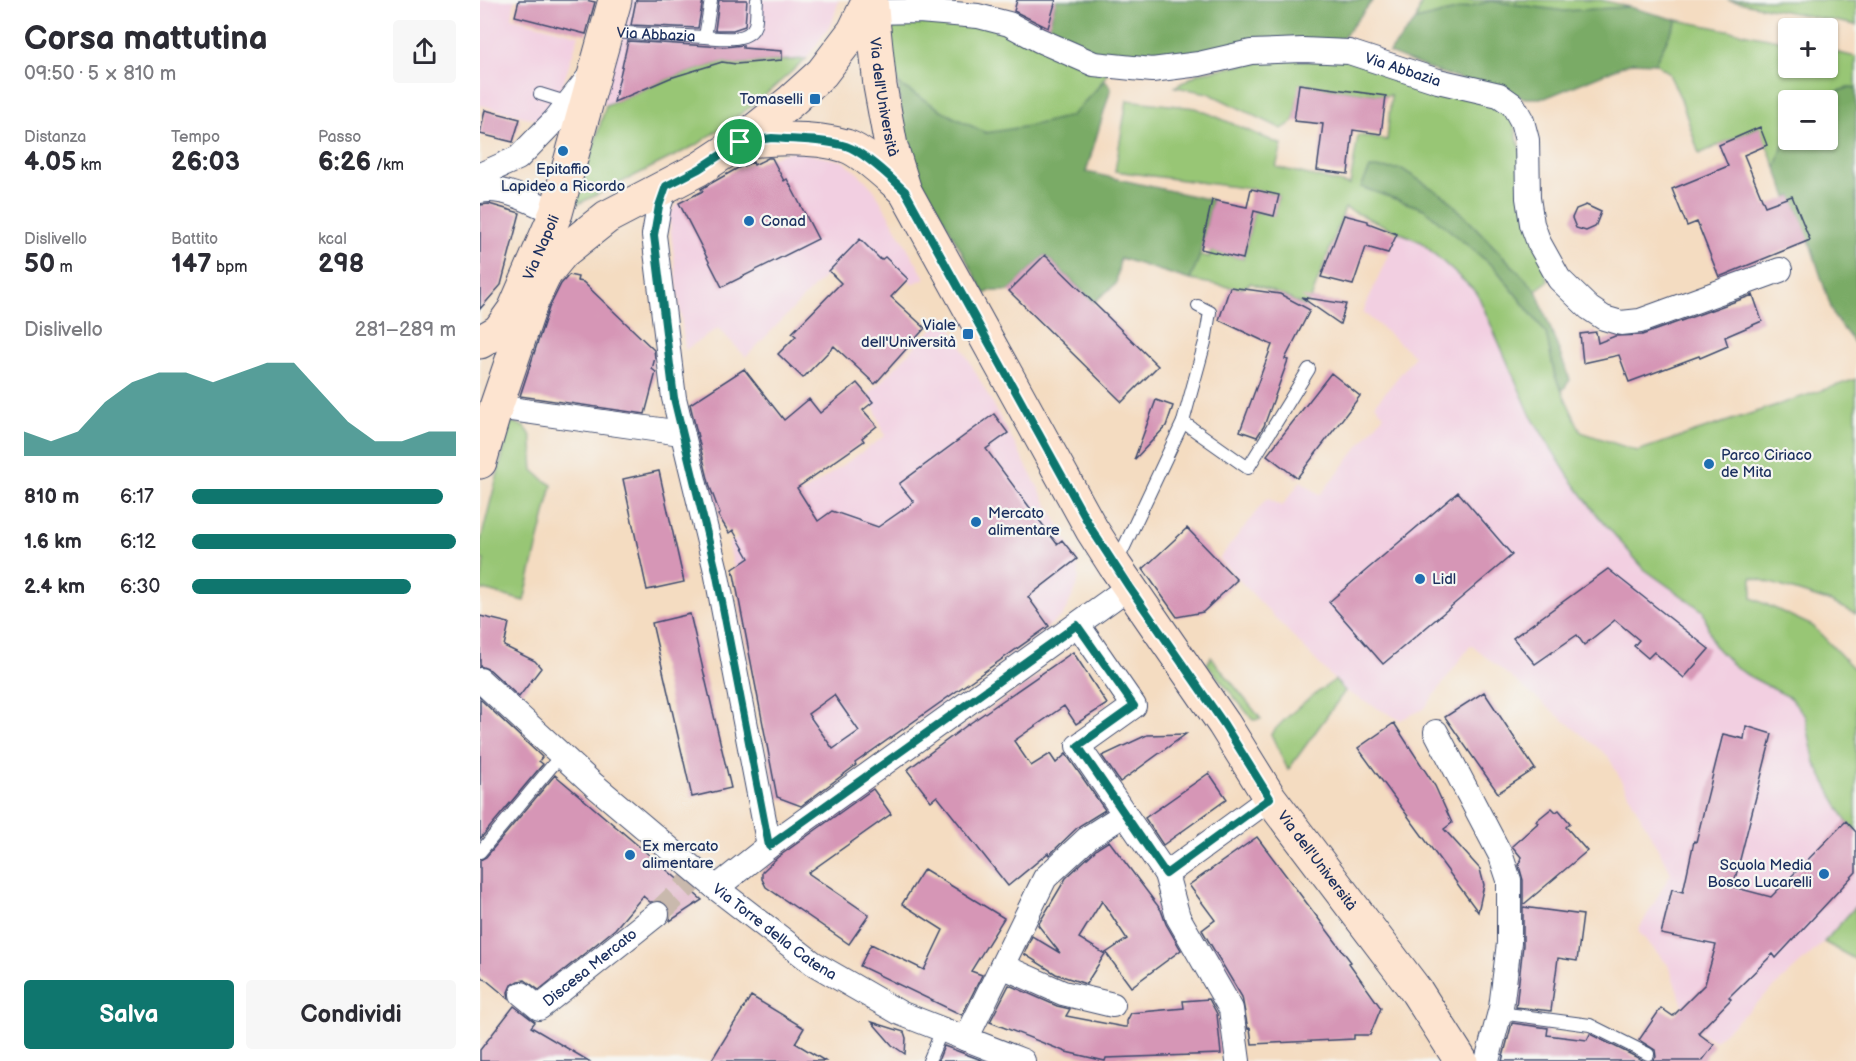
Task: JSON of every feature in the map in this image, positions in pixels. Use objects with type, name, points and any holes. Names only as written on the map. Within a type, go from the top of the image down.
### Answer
[{"type":"street","name":"Via Napoli","points":[[480,342],[499,331],[514,310],[556,213],[615,0]]},
{"type":"street","name":"Via Napoli","points":[[480,462],[532,301],[545,274],[563,252],[607,218],[699,169],[740,142],[790,102],[822,73],[871,4]]},
{"type":"street","name":"Via dell'Università","points":[[871,4],[880,86],[891,147],[905,191],[1092,530],[1224,724],[1270,798],[1417,992],[1461,1061]]},
{"type":"street","name":"Via Abbazia","points":[[871,4],[978,16],[1009,24],[1094,64],[1152,70],[1199,64],[1251,52],[1303,50],[1349,52],[1438,81],[1499,95],[1513,105],[1522,121],[1527,140],[1528,198],[1532,224],[1539,243],[1559,279],[1589,308],[1604,318],[1621,323],[1640,321],[1780,270]]},
{"type":"street","points":[[480,175],[518,158],[585,83],[604,46]]},
{"type":"street","name":"Via dell'Università","points":[[740,142],[772,138],[816,141],[848,147],[876,166],[905,191]]},
{"type":"street","points":[[666,186],[659,206],[654,235],[674,398],[716,571],[769,846]]},
{"type":"street","points":[[480,190],[489,189],[522,198],[571,219],[589,221],[607,218]]},
{"type":"street","points":[[480,365],[493,379],[496,407],[681,433]]},
{"type":"street","points":[[716,888],[769,846],[1077,625],[1122,577]]},
{"type":"street","points":[[1077,625],[1134,706],[1078,746],[1166,874],[1178,916],[1231,1009],[1238,1061]]},
{"type":"street","name":"Via Torre della Catena","points":[[480,680],[594,785],[716,888],[813,963],[900,1014],[1023,1061]]},
{"type":"street","points":[[1436,732],[1501,856],[1509,880],[1509,943],[1500,1013],[1487,1061]]},
{"type":"street","points":[[1166,874],[1270,798]]},
{"type":"street","points":[[966,1039],[1045,878],[1089,837],[1125,813]]},
{"type":"street","name":"Discesa Mercato","points":[[522,994],[539,1008],[657,914]]},
{"type":"street","points":[[1002,966],[1063,993],[1113,1005]]},
{"type":"lane","name":"Via Abbazia","points":[[705,37],[711,0]]},
{"type":"lane","name":"Via Abbazia","points":[[604,46],[705,37],[727,39],[747,35],[755,26],[757,0]]},
{"type":"lane","points":[[540,94],[569,103]]},
{"type":"lane","points":[[1122,577],[1183,422],[1205,342],[1210,312],[1198,306]]},
{"type":"lane","points":[[1183,422],[1248,468],[1310,369]]},
{"type":"lane","points":[[480,852],[562,754]]},
{"type":"lane","points":[[1500,1013],[1590,1025],[1650,1059]]},
{"type":"lane","points":[[929,1061],[942,1030]]},
{"type":"shaded area","points":[[480,0],[515,0],[512,18],[579,35],[552,117],[544,122],[480,105]]},
{"type":"shaded area","points":[[629,0],[839,0],[832,23],[806,59],[736,64],[722,62],[670,78],[606,105],[603,102]]},
{"type":"shaded area","points":[[793,151],[843,161],[861,176],[874,190],[925,278],[913,284],[886,257],[881,260],[860,240],[746,357],[718,328],[685,350],[669,216],[675,206],[702,191],[701,188],[714,180],[753,162],[755,165],[771,157]]},
{"type":"shaded area","points":[[1398,232],[1421,242],[1477,293],[1531,416],[1569,477],[1598,516],[1644,569],[1703,611],[1713,644],[1732,664],[1747,675],[1792,698],[1805,716],[1815,763],[1846,821],[1856,830],[1856,906],[1824,942],[1715,1041],[1691,1027],[1668,965],[1638,931],[1671,873],[1608,756],[1471,645],[1424,709],[1400,720],[1345,691],[1219,559],[1267,498],[1282,506],[1301,481],[1320,495],[1384,415],[1375,405],[1415,356],[1363,312]]},
{"type":"shaded area","points":[[945,316],[1077,559],[1079,578],[1063,615],[798,805],[777,797],[729,544],[885,436],[869,394]]},
{"type":"green space","points":[[1056,0],[1373,0],[1341,40],[1215,49],[1151,58],[1110,57],[1047,33]]},
{"type":"green space","points":[[1422,0],[1601,0],[1629,7],[1564,11],[1491,1],[1416,20]]},
{"type":"green space","points":[[1727,0],[1856,0],[1856,25],[1838,22],[1838,18],[1820,18]]},
{"type":"green space","points":[[1491,1],[1564,11],[1629,7],[1677,20],[1655,63],[1632,62],[1545,98],[1525,98],[1435,71],[1389,53],[1416,20]]},
{"type":"green space","points":[[927,20],[983,22],[1108,71],[1091,96],[1070,117],[1011,130],[983,132],[950,116],[898,84],[888,27]]},
{"type":"green space","points":[[1677,20],[1778,40],[1778,78],[1838,78],[1838,53],[1856,57],[1856,88],[1850,87],[1838,91],[1778,90],[1778,150],[1782,150],[1776,168],[1759,127],[1699,154],[1681,99],[1668,72],[1655,63]]},
{"type":"green space","name":"Parco Ciriaco de Mita","points":[[1298,55],[1346,59],[1489,98],[1512,113],[1548,281],[1536,290],[1446,197],[1361,187],[1424,209],[1496,269],[1546,333],[1555,376],[1581,432],[1637,451],[1856,379],[1856,614],[1831,602],[1752,577],[1752,598],[1813,626],[1856,671],[1856,830],[1846,821],[1815,763],[1805,716],[1791,698],[1747,675],[1732,664],[1713,644],[1703,611],[1644,569],[1598,516],[1569,477],[1531,416],[1477,293],[1421,242],[1345,208],[1311,299],[1304,306],[1251,283],[1240,289],[1190,280],[1200,255],[1209,257],[1211,251],[1243,259],[1254,211],[1274,215],[1279,195],[1251,189],[1115,171],[1127,100],[1196,108],[1282,145],[1276,167],[1350,185],[1358,135],[1387,140],[1391,95],[1300,84],[1294,121],[1282,129],[1208,93],[1175,87],[1199,73]]},
{"type":"green space","points":[[806,59],[756,103],[698,144],[576,205],[606,105],[670,78],[722,62],[736,64]]},
{"type":"green space","points":[[1105,80],[1111,88],[1086,172],[1212,200],[1200,255],[1190,280],[1120,258],[1116,284],[1094,302],[1045,255],[1009,291],[990,291],[985,294],[930,194],[905,157],[898,84],[953,117],[986,133],[1071,116]]},
{"type":"green space","points":[[1850,87],[1856,88],[1856,345],[1834,317],[1792,196],[1787,197],[1776,168],[1782,150],[1838,150],[1838,91]]},
{"type":"green space","points":[[1370,168],[1402,169],[1446,197],[1536,290],[1570,380],[1562,391],[1555,376],[1546,333],[1496,269],[1424,209],[1361,187]]},
{"type":"green space","points":[[511,422],[520,425],[530,434],[533,470],[552,485],[524,601],[480,589],[484,560],[480,559],[480,543]]},
{"type":"green space","points":[[1211,657],[1261,719],[1253,720],[1207,664]]},
{"type":"green space","points":[[1335,680],[1345,691],[1288,770],[1271,734],[1301,705]]},
{"type":"green space","points":[[1856,906],[1856,960],[1824,942]]},
{"type":"building","points":[[519,0],[595,2],[586,34],[515,16]]},
{"type":"building","points":[[636,0],[703,0],[698,28],[631,25]]},
{"type":"building","points":[[719,0],[747,0],[745,26],[733,30],[715,30]]},
{"type":"building","points":[[1017,0],[1056,0],[1048,28],[1014,11]]},
{"type":"building","points":[[628,41],[725,47],[743,45],[743,48],[782,51],[782,60],[736,64],[722,62],[670,78],[614,102]]},
{"type":"building","points":[[1299,84],[1386,96],[1381,134],[1353,130],[1348,174],[1317,170],[1323,124],[1294,121]]},
{"type":"building","points":[[485,110],[520,119],[513,142],[480,134]]},
{"type":"building","points":[[1760,127],[1767,145],[1744,155],[1765,206],[1792,196],[1810,240],[1719,277],[1697,222],[1687,226],[1672,189],[1728,166],[1719,145]]},
{"type":"building","name":"Conad","points":[[772,158],[784,181],[787,179],[818,239],[722,287],[679,203],[703,191],[701,189],[738,168],[753,162],[754,165]]},
{"type":"building","points":[[1251,189],[1279,195],[1274,216],[1254,211],[1243,259],[1201,249],[1212,200],[1247,207]]},
{"type":"building","points":[[489,204],[520,213],[501,285],[480,309],[480,205]]},
{"type":"building","points":[[1586,205],[1601,212],[1595,227],[1586,231],[1576,228],[1572,218],[1576,209]]},
{"type":"building","points":[[1344,215],[1368,221],[1368,223],[1397,234],[1388,253],[1366,247],[1353,285],[1321,277]]},
{"type":"building","points":[[860,239],[881,260],[885,257],[908,279],[891,297],[925,328],[875,384],[834,346],[803,378],[778,354],[796,336],[792,333],[841,283],[829,271]]},
{"type":"building","points":[[1045,255],[1158,366],[1122,402],[1009,291]]},
{"type":"building","points":[[569,275],[578,277],[577,281],[583,282],[654,350],[655,358],[652,369],[656,372],[645,414],[520,396],[549,308],[561,284]]},
{"type":"building","points":[[1230,287],[1280,294],[1310,310],[1285,359],[1288,360],[1264,426],[1257,437],[1240,431],[1272,345],[1219,320]]},
{"type":"building","points":[[1753,295],[1762,321],[1725,337],[1728,346],[1700,358],[1699,356],[1629,382],[1619,355],[1583,363],[1580,334],[1596,332],[1598,343],[1615,336],[1642,335]]},
{"type":"building","points":[[1301,297],[1346,304],[1340,324]]},
{"type":"building","points":[[744,369],[784,420],[809,399],[820,413],[857,383],[873,402],[863,410],[877,426],[862,438],[864,441],[797,488],[818,521],[832,511],[878,527],[914,502],[899,484],[994,414],[1008,433],[986,449],[1057,544],[1062,540],[1077,559],[1028,597],[1049,626],[855,763],[856,765],[801,806],[777,797],[733,569],[749,558],[733,530],[729,533],[718,515],[720,514],[710,487],[690,404]],"holes":[[[834,695],[859,731],[833,749],[808,714]]]},
{"type":"building","points":[[1331,373],[1360,396],[1297,478],[1267,455]]},
{"type":"building","points":[[1156,400],[1173,406],[1166,426],[1134,460]]},
{"type":"building","points":[[659,471],[684,582],[647,590],[623,479]]},
{"type":"building","name":"Lidl","points":[[1458,492],[1512,555],[1383,664],[1329,602]]},
{"type":"building","points":[[1187,528],[1237,580],[1203,612],[1177,617],[1143,569]]},
{"type":"building","points":[[1608,569],[1709,649],[1684,678],[1654,652],[1648,658],[1634,646],[1639,640],[1615,620],[1584,645],[1577,635],[1535,664],[1513,638]]},
{"type":"building","points":[[690,614],[731,788],[692,797],[652,623]]},
{"type":"building","points":[[480,616],[509,623],[504,646],[535,661],[541,668],[519,697],[490,670],[480,666]]},
{"type":"building","points":[[1073,652],[1107,704],[1076,724],[1064,706],[1014,741],[1031,766],[1050,754],[1056,763],[1066,754],[1105,810],[1079,826],[1049,855],[1048,853],[1008,886],[937,796],[931,801],[907,770]]},
{"type":"building","points":[[1484,692],[1535,769],[1498,793],[1445,717]]},
{"type":"building","points":[[480,699],[542,757],[539,761],[543,764],[480,839]]},
{"type":"building","points":[[1394,723],[1435,786],[1452,823],[1444,829],[1480,869],[1484,885],[1478,912],[1358,748]]},
{"type":"building","name":"Scuola Media Bosco Lucarelli","points":[[1746,726],[1772,734],[1733,887],[1771,897],[1846,821],[1856,832],[1856,872],[1776,958],[1773,954],[1729,997],[1731,999],[1698,1033],[1714,1045],[1702,1061],[1652,1061],[1656,1057],[1655,1050],[1639,1040],[1661,1008],[1673,1016],[1705,984],[1716,945],[1661,934],[1672,889],[1683,892],[1694,841],[1696,842],[1723,734],[1744,739]]},
{"type":"building","points":[[1186,734],[1120,782],[1102,756],[1147,735]]},
{"type":"building","points":[[1209,773],[1227,799],[1163,845],[1145,818]]},
{"type":"building","points":[[555,775],[702,900],[670,921],[671,911],[668,905],[662,901],[650,902],[643,896],[615,929],[539,990],[525,980],[518,981],[511,985],[508,992],[509,999],[480,975],[480,860],[486,857]]},
{"type":"building","points":[[873,789],[891,814],[808,873],[869,915],[849,944],[766,887],[762,879],[762,872],[778,857]]},
{"type":"building","points":[[1552,808],[1556,812],[1559,810],[1570,823],[1566,827],[1587,851],[1523,905],[1523,880],[1519,866],[1521,857],[1512,846]]},
{"type":"building","points":[[1257,837],[1351,962],[1349,963],[1381,1008],[1370,1035],[1354,1035],[1354,1039],[1252,1044],[1242,997],[1202,930],[1215,920],[1189,885]]},
{"type":"building","points":[[1109,841],[1161,910],[1181,950],[1131,987],[1106,953],[1127,939],[1102,901],[1079,938],[1105,954],[1086,984],[1056,974],[1024,954],[1032,936],[1060,953],[1038,925],[1066,878],[1098,848]]},
{"type":"building","points":[[924,869],[1004,918],[971,971],[982,975],[962,1015],[860,966],[871,944],[924,970],[943,930],[902,904]]},
{"type":"building","points":[[1523,907],[1583,915],[1577,961],[1558,958],[1551,1011],[1516,1007],[1523,945]]},
{"type":"building","points":[[1009,985],[1057,1006],[1070,1009],[1066,1016],[1124,1027],[1127,1027],[1131,1013],[1184,1008],[1183,1001],[1209,999],[1217,1014],[1221,1054],[1106,1058],[1105,1061],[1066,1052],[990,1022]]},
{"type":"building","points":[[751,996],[804,1028],[795,1043],[825,1061],[711,1061]]},
{"type":"building","points":[[514,1006],[535,1022],[531,1027],[589,1061],[480,1061],[480,1050]]},
{"type":"building","points":[[872,1022],[904,1032],[905,1054],[892,1045]]},
{"type":"building","points":[[1512,1023],[1548,1028],[1547,1035],[1587,1040],[1590,1034],[1644,1061],[1502,1061]]},
{"type":"building","points":[[944,1046],[984,1061],[938,1061]]},
{"type":"tunnel","points":[[657,914],[699,874]]},
{"type":"place","name":"Tomaselli","points":[[815,99]]},
{"type":"place","name":"Epitaffio Lapideo a Ricordo","points":[[563,151]]},
{"type":"place","name":"Conad","points":[[749,221]]},
{"type":"place","name":"Viale dell'Università","points":[[968,334]]},
{"type":"place","name":"Parco Ciriaco de Mita","points":[[1709,464]]},
{"type":"place","name":"Mercato alimentare","points":[[976,522]]},
{"type":"place","name":"Lidl","points":[[1420,579]]},
{"type":"place","name":"Ex mercato alimentare","points":[[630,855]]},
{"type":"place","name":"Scuola Media Bosco Lucarelli","points":[[1824,874]]},
{"type":"route","points":[[772,138],[816,141],[848,147],[876,166],[905,191],[1092,530],[1224,724],[1270,798],[1166,874],[1078,746],[1134,706],[1077,625],[769,846],[716,571],[674,398],[654,235],[659,206],[666,186],[699,169],[740,142],[772,138]]}]
